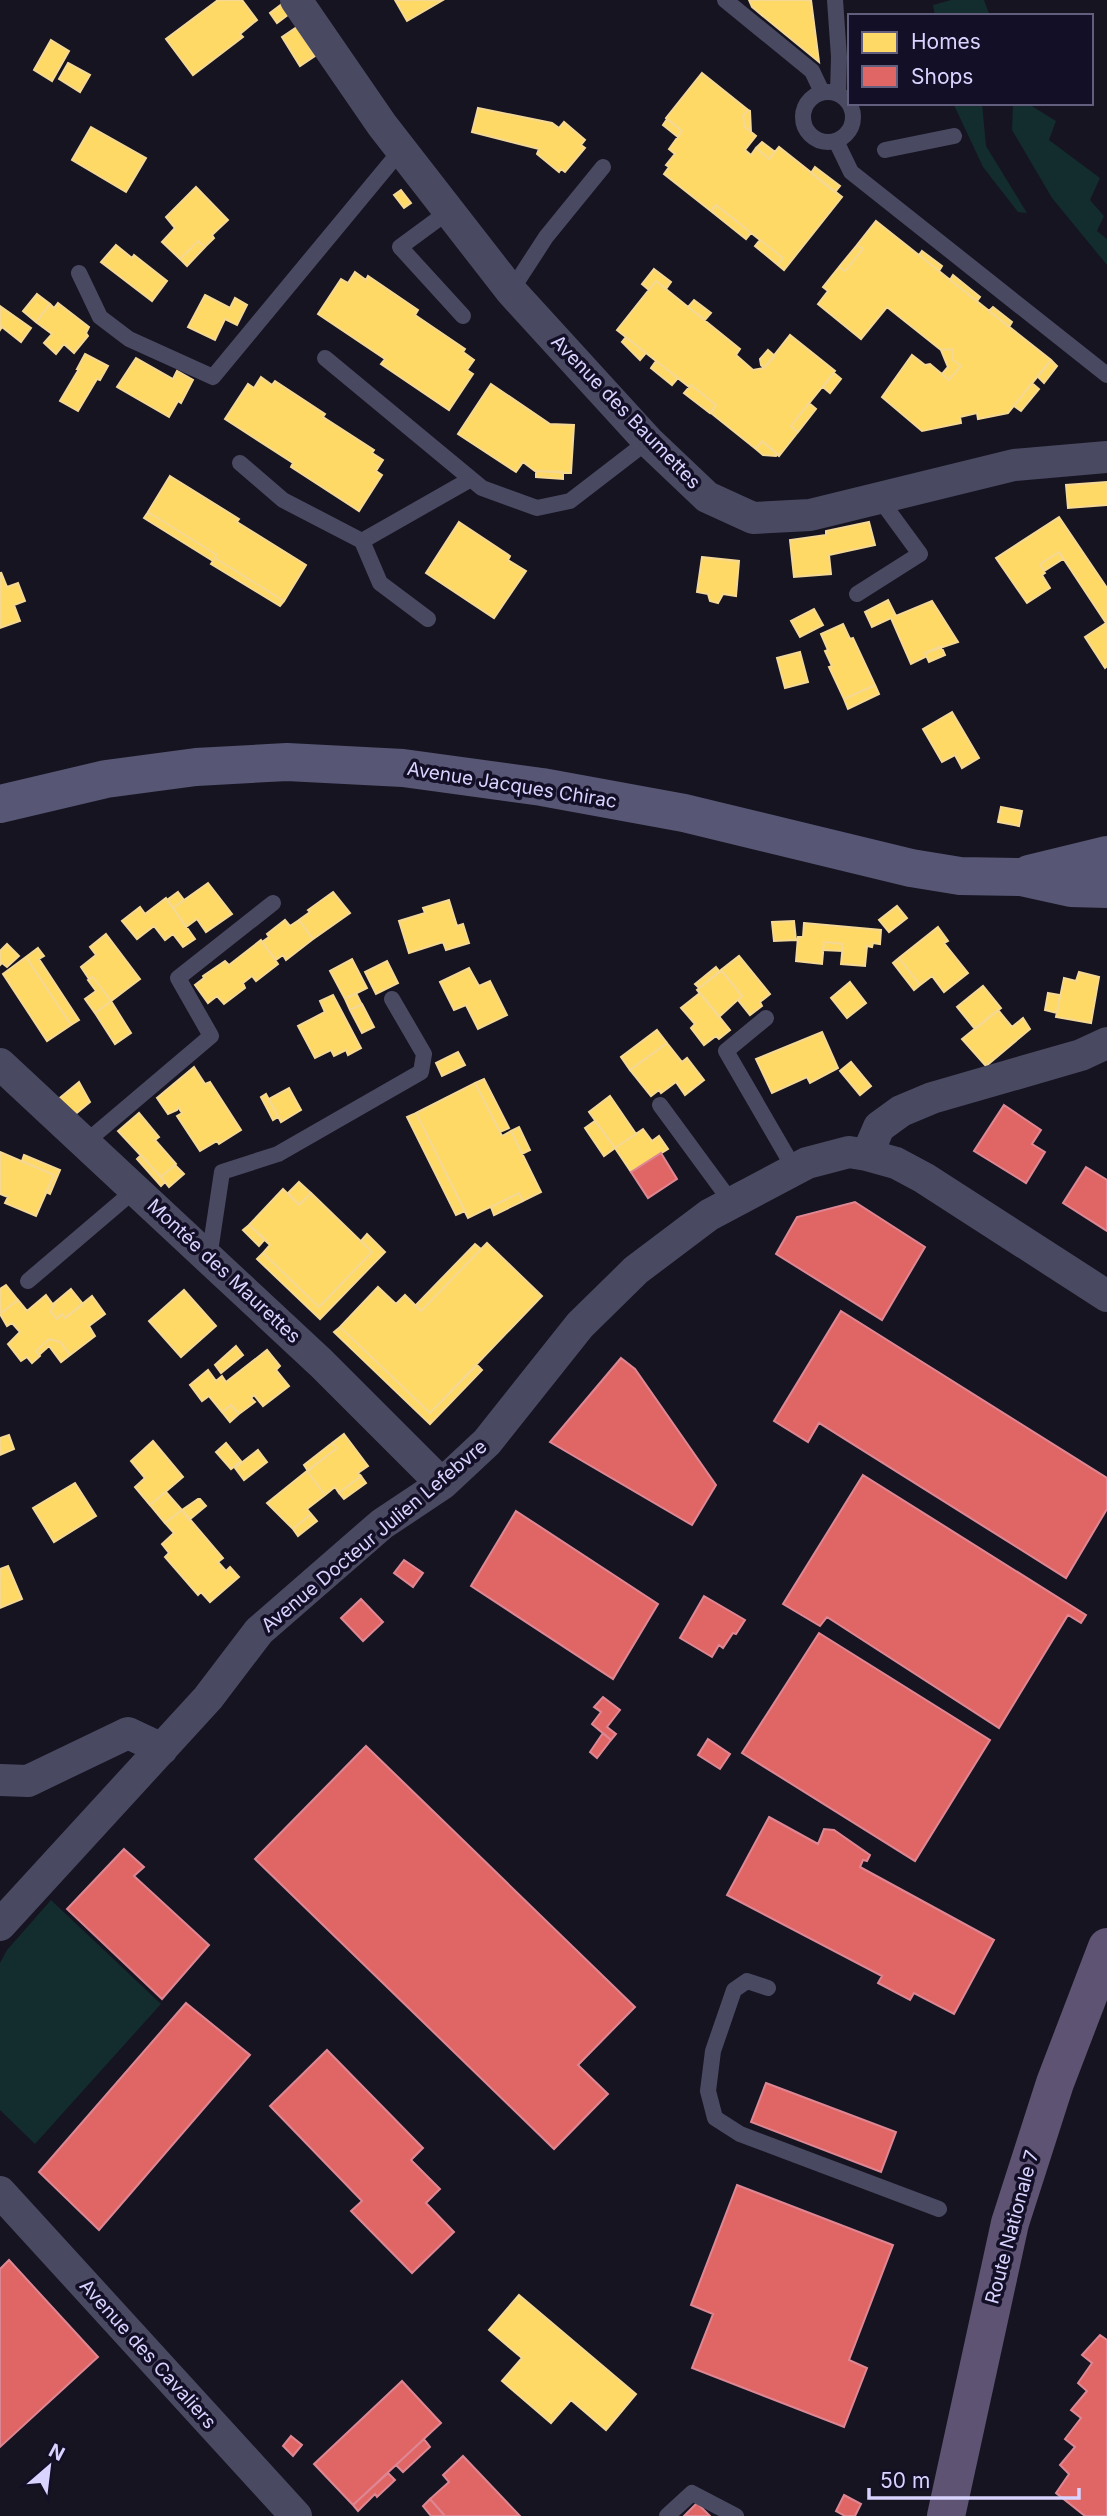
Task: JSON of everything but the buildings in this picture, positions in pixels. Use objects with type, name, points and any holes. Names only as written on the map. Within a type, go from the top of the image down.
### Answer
[{"type":"main road","name":"Avenue Jacques Chirac","points":[[0,804],[106,779],[196,767],[287,762],[403,768],[542,787],[684,813],[911,868],[960,876],[1021,877],[1071,888],[1107,889]]},
{"type":"main road","name":"Avenue Jacques Chirac","points":[[1021,877],[1062,864],[1107,855]]},
{"type":"main road","name":"Route Nationale 7","points":[[946,2516],[1010,2223],[1055,2083],[1107,1947]]},
{"type":"street","name":"Avenue des Baumettes","points":[[296,0],[401,150],[511,291],[648,441],[707,497],[753,518],[810,515],[1014,465],[1107,457]]},
{"type":"street","points":[[867,1155],[879,1127],[901,1111],[932,1098],[1081,1055],[1107,1043]]},
{"type":"street","name":"Montée des Maurettes","points":[[0,1064],[321,1363],[442,1484]]},
{"type":"street","name":"Avenue Docteur Julien Lefebvre","points":[[0,1925],[208,1698],[259,1631],[382,1524],[442,1484],[487,1442],[580,1325],[636,1270],[709,1215],[807,1163],[849,1152],[867,1155],[895,1163],[924,1178],[1107,1296]]},
{"type":"street","points":[[0,1780],[29,1781],[128,1733],[163,1749]]},
{"type":"street","name":"Avenue des Cavaliers","points":[[0,2192],[296,2516]]},
{"type":"lane","points":[[725,0],[812,71],[830,93],[845,99],[848,105]]},
{"type":"lane","points":[[830,93],[839,57],[835,0]]},
{"type":"lane","points":[[830,93],[815,95],[804,107],[803,124],[806,131],[819,141],[836,141],[849,131],[853,114],[848,105]]},
{"type":"lane","points":[[885,150],[954,136]]},
{"type":"lane","points":[[836,141],[851,172],[1107,375]]},
{"type":"lane","points":[[79,273],[100,317],[129,339],[213,377],[401,150]]},
{"type":"lane","points":[[511,291],[546,237],[603,167]]},
{"type":"lane","points":[[449,212],[400,247],[463,316]]},
{"type":"lane","points":[[325,358],[482,488],[537,508],[570,501],[648,441]]},
{"type":"lane","points":[[240,463],[283,500],[362,541],[380,583],[428,619]]},
{"type":"lane","points":[[362,541],[471,480]]},
{"type":"lane","points":[[857,594],[920,554],[879,498]]},
{"type":"lane","points":[[86,1142],[211,1036],[178,978],[273,903]]},
{"type":"lane","points":[[209,1258],[222,1172],[278,1154],[421,1072],[424,1054],[392,999]]},
{"type":"lane","points":[[766,1018],[726,1051],[795,1170]]},
{"type":"lane","points":[[660,1105],[732,1203]]},
{"type":"lane","points":[[28,1281],[136,1189]]},
{"type":"lane","points":[[768,1988],[747,1981],[734,1990],[713,2051],[708,2091],[715,2118],[740,2134],[939,2209]]},
{"type":"lane","points":[[667,2516],[692,2493],[736,2516]]},
{"type":"green space","points":[[951,0],[984,0],[989,14],[935,14],[933,5]]},
{"type":"green space","points":[[954,105],[982,105],[986,146],[1027,213],[1018,212],[983,167]]},
{"type":"green space","points":[[1013,105],[1030,105],[1056,121],[1049,140],[1100,178],[1090,200],[1104,216],[1097,231],[1107,239],[1107,265],[1052,198],[1012,130]]},
{"type":"green space","points":[[51,1900],[161,2004],[35,2144],[0,2110],[0,1963],[7,1950]]}]
